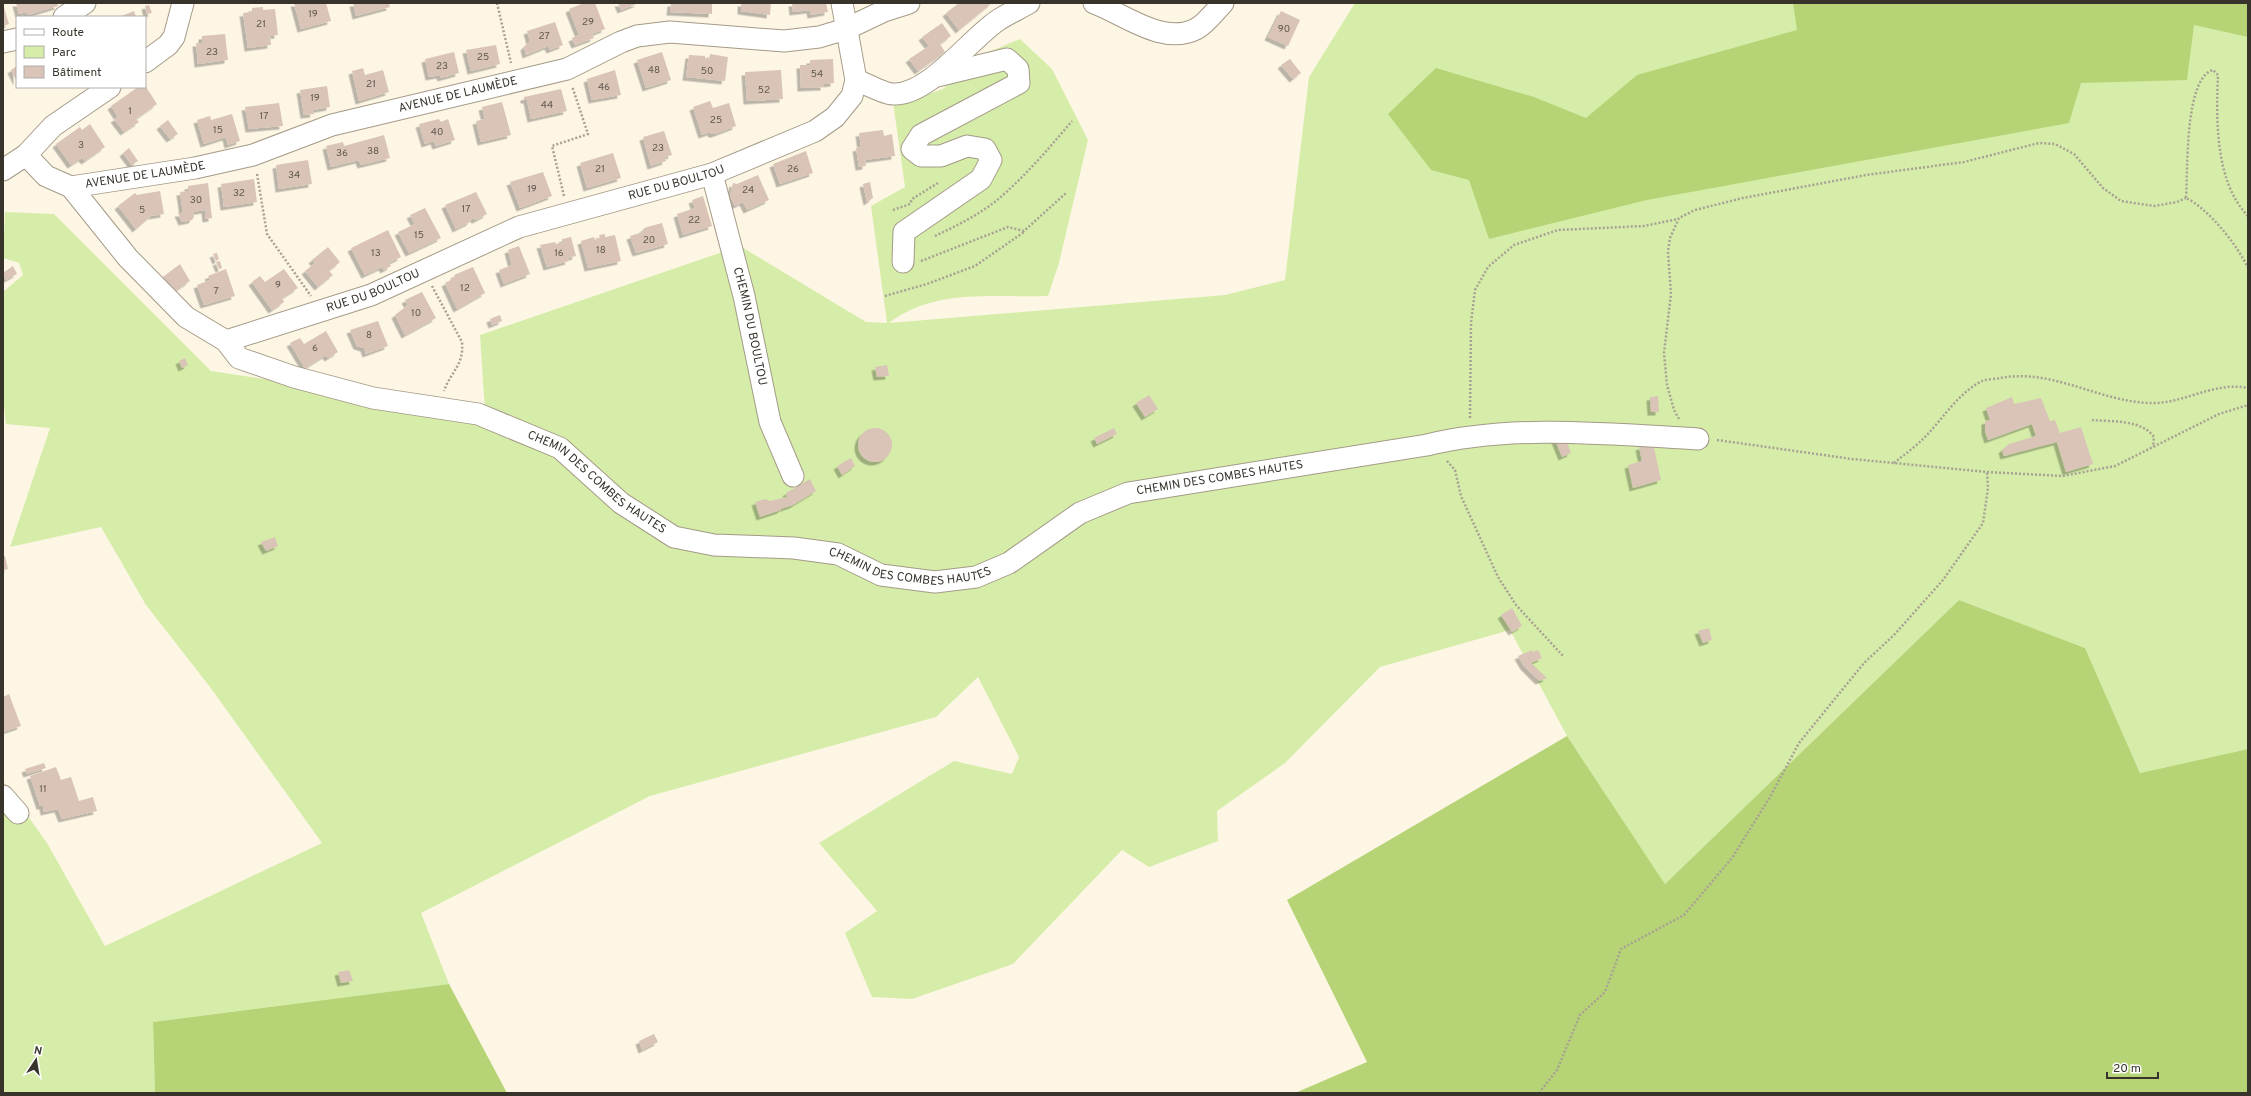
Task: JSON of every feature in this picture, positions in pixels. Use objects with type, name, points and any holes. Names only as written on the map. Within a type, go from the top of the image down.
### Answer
[{"type":"street","points":[[66,16],[85,3]]},
{"type":"street","points":[[146,61],[168,45],[174,38],[183,3]]},
{"type":"street","points":[[842,3],[856,80],[893,94],[912,90],[937,76],[1007,59],[1018,69],[1019,83],[921,135],[912,149],[921,156],[941,156],[967,146],[985,149],[991,160],[981,179],[904,232],[903,262]]},
{"type":"street","name":"AVENUE DE LAUMÈDE","points":[[71,187],[196,168],[253,154],[332,125],[567,69],[621,42],[637,36],[670,32],[784,41],[820,37],[846,29],[884,11],[909,3]]},
{"type":"street","points":[[937,76],[966,47],[997,21],[1029,3]]},
{"type":"street","points":[[1094,3],[1152,30],[1175,34],[1196,29],[1217,6]]},
{"type":"street","points":[[3,42],[16,39]]},
{"type":"street","name":"RUE DU BOULTOU","points":[[226,341],[371,295],[519,227],[712,174],[815,131],[835,117],[852,96],[856,80]]},
{"type":"street","points":[[3,170],[26,155],[53,126],[109,88]]},
{"type":"street","points":[[26,155],[46,176],[71,187],[128,258],[186,317],[226,341]]},
{"type":"street","name":"CHEMIN DU BOULTOU","points":[[712,174],[744,296],[770,422],[793,476]]},
{"type":"street","name":"CHEMIN DES COMBES HAUTES","points":[[226,341],[239,358],[294,377],[373,398],[478,414],[560,448],[621,503],[674,537],[714,545],[794,548],[838,554],[881,575],[934,582],[976,577],[1009,563],[1080,513],[1128,493],[1427,445],[1461,437],[1539,433],[1622,434],[1698,439]]},
{"type":"street","points":[[3,796],[18,813]]},
{"type":"path","points":[[497,3],[516,81]]},
{"type":"path","points":[[567,69],[588,134],[552,146],[568,214]]},
{"type":"path","points":[[2186,198],[2187,144],[2194,98],[2196,90],[2209,71],[2213,70],[2218,75],[2216,108],[2218,141],[2233,197],[2248,216]]},
{"type":"path","points":[[1461,437],[1470,423],[1472,408],[1470,356],[1471,323],[1475,290],[1488,267],[1514,245],[1558,230],[1644,226],[1679,218],[1695,210],[1743,198],[1866,176],[1964,162],[2039,143],[2055,144],[2074,154],[2103,188],[2121,201],[2154,206],[2177,202],[2186,198],[2197,203],[2216,222],[2248,268]]},
{"type":"path","points":[[253,154],[267,234],[321,311]]},
{"type":"path","points":[[893,210],[910,204],[912,199],[939,183]]},
{"type":"path","points":[[885,296],[927,284],[975,266],[1024,231],[1066,193]]},
{"type":"path","points":[[1679,218],[1670,238],[1668,252],[1671,283],[1665,337],[1667,379],[1674,410],[1685,429],[1698,439],[1735,442],[1852,459],[1987,472],[2063,476],[2115,466],[2218,414],[2248,405]]},
{"type":"path","points":[[903,262],[918,262],[1008,227],[1024,231]]},
{"type":"path","points":[[424,270],[462,342],[461,361],[445,386],[441,398],[443,409]]},
{"type":"path","points":[[1894,463],[1924,438],[1957,402],[1983,381],[2015,375],[2049,378],[2114,398],[2151,403],[2172,400],[2212,389],[2235,385],[2248,388]]},
{"type":"path","points":[[2092,420],[2134,424],[2148,429],[2154,438],[2153,448]]},
{"type":"path","points":[[1427,445],[1441,452],[1455,470],[1461,496],[1498,577],[1516,605],[1564,657]]},
{"type":"path","points":[[1539,1093],[1557,1070],[1580,1015],[1605,992],[1622,948],[1684,915],[1732,858],[1770,797],[1799,743],[1864,664],[1894,635],[1943,580],[1983,523],[1988,488],[1987,472]]},
{"type":"green space","points":[[1355,3],[2248,3],[2248,749],[2140,773],[2085,648],[1959,600],[1665,884],[1567,736],[1510,630],[1380,667],[1285,763],[1217,811],[1218,841],[1149,867],[1122,850],[1013,964],[912,999],[872,997],[845,933],[877,911],[819,843],[954,761],[1012,774],[1019,757],[978,677],[936,717],[650,796],[421,913],[449,984],[153,1022],[155,1093],[3,1093],[3,781],[47,843],[105,946],[322,843],[210,687],[146,605],[101,527],[10,547],[50,428],[6,424],[3,397],[3,292],[23,275],[19,263],[3,258],[5,212],[54,214],[211,371],[485,412],[480,335],[740,246],[866,322],[887,323],[871,206],[905,187],[893,102],[909,101],[943,89],[972,59],[1020,39],[1052,69],[1088,140],[1059,263],[1048,296],[986,296],[945,300],[926,304],[907,312],[889,323],[1225,295],[1285,280],[1309,77]]},
{"type":"green space","points":[[1793,3],[2248,3],[2248,37],[2194,25],[2187,80],[2081,83],[2069,123],[1647,200],[1489,239],[1469,180],[1431,170],[1388,114],[1436,68],[1534,97],[1586,118],[1637,75],[1797,30]]},
{"type":"green space","points":[[1959,600],[2085,648],[2140,773],[2248,749],[2248,1093],[1295,1093],[1367,1062],[1287,900],[1567,736],[1665,884]]},
{"type":"green space","points":[[449,984],[507,1093],[155,1093],[153,1022]]},
{"type":"building","points":[[16,3],[57,3],[58,6],[28,15],[27,12],[19,14]]},
{"type":"building","points":[[294,3],[326,3],[331,21],[301,29]]},
{"type":"building","points":[[353,3],[389,3],[390,7],[356,16]]},
{"type":"building","points":[[584,3],[595,3],[605,29],[592,34],[594,38],[575,45],[572,38],[579,35],[569,9]]},
{"type":"building","points":[[618,3],[639,3],[621,10]]},
{"type":"building","points":[[671,3],[712,3],[712,14],[670,12]]},
{"type":"building","points":[[741,3],[771,3],[770,15],[741,11]]},
{"type":"building","points":[[792,3],[826,3],[828,12],[811,15],[810,10],[793,12]]},
{"type":"building","points":[[959,3],[992,3],[959,30],[946,13]]},
{"type":"building","points":[[3,4],[9,24],[3,26]]},
{"type":"building","points":[[149,5],[152,13],[147,14],[145,6]]},
{"type":"building","points":[[263,7],[263,10],[275,9],[278,35],[270,36],[271,45],[248,48],[243,13],[252,12],[252,8]]},
{"type":"building","points":[[134,11],[136,16],[122,16]]},
{"type":"building","points":[[1281,11],[1300,20],[1288,46],[1268,37]]},
{"type":"building","points":[[555,22],[563,45],[550,50],[548,46],[526,55],[524,47],[530,41],[527,31]]},
{"type":"building","points":[[942,23],[951,36],[940,44],[945,52],[918,71],[909,59],[929,46],[922,37]]},
{"type":"building","points":[[225,34],[228,60],[198,64],[196,43],[202,43],[202,36]]},
{"type":"building","points":[[496,45],[500,64],[471,71],[466,50]]},
{"type":"building","points":[[454,52],[459,73],[441,78],[440,75],[429,77],[425,59]]},
{"type":"building","points":[[662,52],[671,80],[646,88],[637,60]]},
{"type":"building","points":[[710,54],[728,57],[725,81],[686,77],[689,55],[705,56],[705,58],[709,59]]},
{"type":"building","points":[[833,59],[834,83],[824,84],[824,87],[801,88],[800,65],[810,65],[810,60]]},
{"type":"building","points":[[1290,59],[1301,73],[1293,79],[1281,65]]},
{"type":"building","points":[[16,67],[16,80],[11,70]]},
{"type":"building","points":[[363,68],[365,75],[383,70],[389,92],[359,101],[352,71]]},
{"type":"building","points":[[615,70],[621,95],[592,100],[587,79]]},
{"type":"building","points":[[781,70],[783,99],[747,101],[745,72]]},
{"type":"building","points":[[327,86],[330,107],[313,110],[314,114],[304,115],[300,90]]},
{"type":"building","points":[[146,87],[157,104],[136,119],[139,122],[124,132],[114,119],[118,117],[111,106],[137,88]]},
{"type":"building","points":[[561,89],[567,111],[531,119],[527,100],[524,100],[524,97]]},
{"type":"building","points":[[710,101],[713,108],[729,103],[736,126],[715,134],[712,134],[711,132],[702,135],[693,107]]},
{"type":"building","points":[[502,102],[511,135],[481,142],[476,121],[485,119],[482,107]]},
{"type":"building","points":[[279,103],[283,126],[249,129],[245,107]]},
{"type":"building","points":[[232,114],[240,141],[228,145],[226,137],[204,144],[197,120],[210,116],[211,120]]},
{"type":"building","points":[[439,119],[441,122],[448,119],[455,140],[436,146],[434,141],[425,144],[419,124]]},
{"type":"building","points":[[168,120],[178,134],[170,139],[160,126]]},
{"type":"building","points":[[90,124],[105,147],[85,161],[82,158],[71,165],[56,144],[80,127],[82,130]]},
{"type":"building","points":[[883,130],[884,136],[892,134],[895,156],[865,160],[866,166],[859,167],[856,148],[861,147],[859,133]]},
{"type":"building","points":[[664,131],[672,155],[665,157],[666,161],[651,166],[643,137]]},
{"type":"building","points":[[384,135],[390,158],[361,165],[359,160],[331,167],[326,146],[343,142],[344,146]]},
{"type":"building","points":[[129,148],[138,161],[132,165],[123,153]]},
{"type":"building","points":[[806,151],[813,173],[780,184],[773,164]]},
{"type":"building","points":[[613,153],[621,178],[587,188],[580,163]]},
{"type":"building","points":[[308,160],[312,184],[279,189],[276,165]]},
{"type":"building","points":[[543,172],[552,196],[520,208],[510,182]]},
{"type":"building","points":[[758,175],[769,200],[747,210],[743,202],[735,206],[730,196],[733,183],[737,184]]},
{"type":"building","points":[[254,179],[257,202],[224,207],[221,184]]},
{"type":"building","points":[[870,182],[873,198],[867,202],[863,184]]},
{"type":"building","points":[[208,183],[212,218],[206,219],[205,210],[193,212],[194,217],[192,220],[182,222],[178,213],[183,213],[180,192],[188,191],[188,186]]},
{"type":"building","points":[[160,191],[164,214],[151,216],[136,229],[118,206],[135,193],[137,195]]},
{"type":"building","points":[[476,192],[487,214],[476,220],[472,218],[470,222],[456,229],[445,205]]},
{"type":"building","points":[[703,196],[712,226],[683,235],[677,214],[695,208],[692,200]]},
{"type":"building","points":[[425,208],[441,238],[409,253],[398,232],[415,224],[410,215]]},
{"type":"building","points":[[662,223],[668,244],[636,253],[630,236],[643,232],[643,229],[647,227]]},
{"type":"building","points":[[388,230],[401,257],[389,263],[391,266],[384,270],[382,267],[365,275],[351,248]]},
{"type":"building","points":[[605,234],[605,237],[615,235],[621,261],[588,268],[581,241],[594,237],[595,240],[600,238],[599,235]]},
{"type":"building","points":[[571,237],[576,256],[568,258],[569,261],[547,267],[540,245],[555,242],[556,244],[562,243],[562,239]]},
{"type":"building","points":[[519,246],[530,274],[504,284],[499,270],[512,265],[508,250]]},
{"type":"building","points":[[328,247],[340,262],[329,271],[333,275],[318,287],[305,271],[315,263],[312,260]]},
{"type":"building","points":[[217,253],[219,259],[216,261],[213,254]]},
{"type":"building","points":[[220,261],[222,268],[219,269],[216,262]]},
{"type":"building","points":[[180,264],[190,281],[174,292],[163,277]]},
{"type":"building","points":[[13,266],[17,274],[6,280],[3,273]]},
{"type":"building","points":[[473,267],[485,293],[457,309],[445,283],[455,278],[454,275]]},
{"type":"building","points":[[226,269],[235,296],[204,305],[197,285],[210,280],[208,276]]},
{"type":"building","points":[[284,269],[298,288],[282,298],[284,302],[272,310],[252,282],[260,276],[265,282]]},
{"type":"building","points":[[422,292],[436,318],[405,335],[395,315],[408,305],[405,300]]},
{"type":"building","points":[[500,315],[502,321],[492,325],[490,319]]},
{"type":"building","points":[[378,321],[388,346],[366,354],[364,348],[357,346],[350,330]]},
{"type":"building","points":[[326,331],[338,352],[328,358],[326,355],[305,368],[290,343],[300,338],[304,344]]},
{"type":"building","points":[[185,358],[188,365],[182,368],[179,361]]},
{"type":"building","points":[[887,365],[889,376],[877,377],[875,367]]},
{"type":"building","points":[[1149,395],[1158,409],[1145,417],[1136,403]]},
{"type":"building","points":[[1658,396],[1659,412],[1651,412],[1650,397]]},
{"type":"building","points":[[2012,397],[2014,404],[2041,398],[2050,421],[2055,420],[2060,433],[2081,427],[2093,464],[2066,472],[2057,442],[2004,456],[2002,450],[2009,444],[2036,436],[2032,424],[1988,440],[1985,431],[1985,421],[1990,420],[1986,408]]},
{"type":"building","points":[[872,428],[878,428],[882,429],[889,435],[892,445],[891,452],[885,459],[878,462],[872,462],[868,461],[861,455],[858,448],[858,442],[859,438],[865,431]]},
{"type":"building","points":[[1114,428],[1117,434],[1097,444],[1094,438]]},
{"type":"building","points":[[1554,437],[1565,437],[1571,453],[1562,457]]},
{"type":"building","points":[[1653,443],[1661,480],[1633,488],[1628,465],[1642,461],[1639,447]]},
{"type":"building","points":[[851,458],[855,466],[842,475],[837,466]]},
{"type":"building","points":[[810,479],[816,491],[793,505],[760,517],[755,502],[765,499],[770,501],[787,497],[786,493]]},
{"type":"building","points":[[275,537],[278,546],[266,551],[261,542]]},
{"type":"building","points":[[3,556],[5,556],[8,569],[3,570]]},
{"type":"building","points":[[1512,608],[1522,626],[1512,632],[1501,615]]},
{"type":"building","points":[[1709,628],[1712,640],[1703,643],[1698,631]]},
{"type":"building","points":[[1532,650],[1533,652],[1538,650],[1542,658],[1531,663],[1547,678],[1539,681],[1524,666],[1518,656]]},
{"type":"building","points":[[9,694],[21,726],[3,732],[3,697]]},
{"type":"building","points":[[44,763],[46,768],[27,774],[25,769]]},
{"type":"building","points":[[56,767],[61,780],[71,777],[79,801],[93,797],[97,811],[62,819],[58,809],[44,812],[43,806],[40,806],[30,776]]},
{"type":"building","points":[[349,970],[353,981],[341,983],[338,972]]},
{"type":"building","points":[[654,1034],[658,1042],[642,1050],[639,1041]]}]
